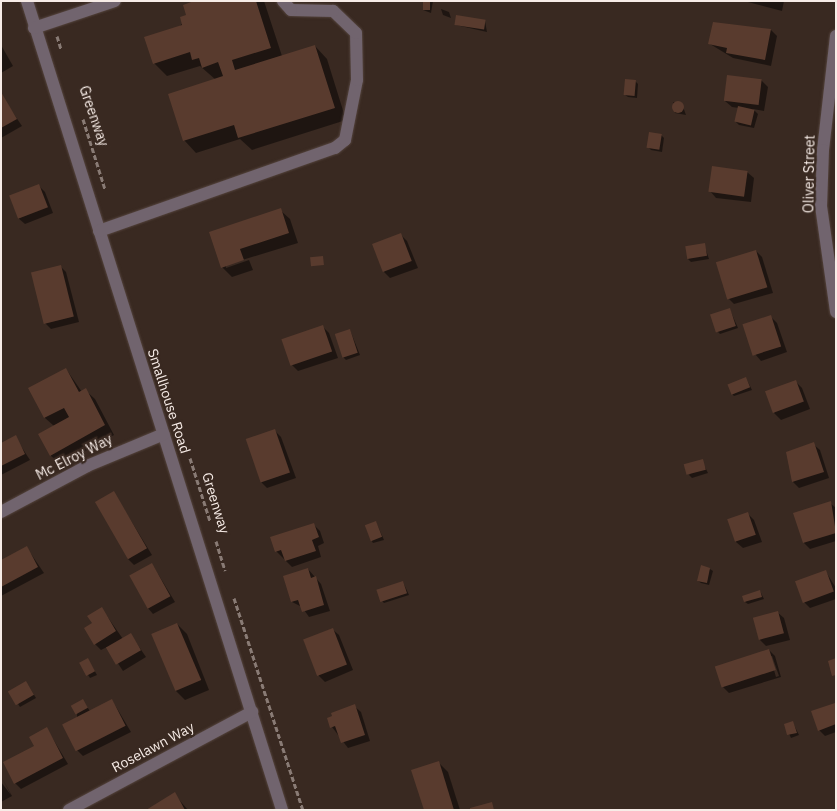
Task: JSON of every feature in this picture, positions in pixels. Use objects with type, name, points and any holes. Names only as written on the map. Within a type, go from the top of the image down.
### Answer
[{"type":"street","name":"Smallhouse Road","points":[[26,1],[282,810]]},
{"type":"street","points":[[34,28],[115,1]]},
{"type":"street","points":[[99,231],[335,148],[345,140],[357,80],[356,33],[333,11],[291,10],[283,1]]},
{"type":"street","name":"Oliver Street","points":[[836,36],[822,150],[822,206],[836,312]]},
{"type":"street","name":"Mc Elroy Way","points":[[1,512],[87,466],[139,441],[164,434]]},
{"type":"street","name":"Roselawn Way","points":[[69,810],[252,712]]},
{"type":"path","points":[[53,22],[63,57]]},
{"type":"path","name":"Greenway","points":[[79,110],[108,198]]},
{"type":"path","name":"Greenway","points":[[189,456],[212,530]]},
{"type":"path","name":"Greenway","points":[[215,539],[226,575]]},
{"type":"path","points":[[232,593],[303,810]]},
{"type":"building","points":[[194,1],[256,1],[271,48],[232,60],[235,70],[315,45],[335,108],[238,138],[234,125],[183,141],[168,94],[223,76],[218,62],[202,68],[199,58],[192,60],[190,52],[153,64],[144,37],[182,25],[180,17],[186,15],[183,5]]},
{"type":"building","points":[[423,1],[430,1],[430,10],[423,10]]},
{"type":"building","points":[[456,15],[486,20],[484,30],[454,25]]},
{"type":"building","points":[[713,22],[771,29],[765,60],[726,53],[727,48],[708,44]]},
{"type":"building","points":[[727,75],[762,79],[759,105],[724,101]]},
{"type":"building","points":[[625,79],[636,80],[635,96],[624,95]]},
{"type":"building","points":[[1,92],[17,119],[1,128]]},
{"type":"building","points":[[680,101],[683,102],[683,112],[676,113],[673,112],[672,105],[673,102]]},
{"type":"building","points":[[738,106],[755,110],[751,125],[734,122]]},
{"type":"building","points":[[649,132],[662,134],[659,150],[646,148]]},
{"type":"building","points":[[712,166],[748,171],[744,197],[708,192]]},
{"type":"building","points":[[39,184],[48,207],[18,219],[9,195]]},
{"type":"building","points":[[281,208],[289,233],[240,249],[244,260],[221,268],[209,232]]},
{"type":"building","points":[[401,233],[412,261],[383,272],[372,244]]},
{"type":"building","points":[[705,243],[707,256],[687,259],[685,246]]},
{"type":"building","points":[[756,250],[767,287],[727,300],[716,262]]},
{"type":"building","points":[[323,256],[324,265],[311,266],[310,257]]},
{"type":"building","points":[[61,265],[74,316],[44,324],[31,272]]},
{"type":"building","points":[[730,308],[736,326],[716,333],[710,314]]},
{"type":"building","points":[[771,315],[781,346],[753,356],[742,324]]},
{"type":"building","points":[[323,325],[332,351],[291,366],[281,339]]},
{"type":"building","points":[[350,329],[358,353],[343,358],[335,334]]},
{"type":"building","points":[[66,368],[79,392],[86,388],[105,425],[50,456],[38,434],[69,417],[64,408],[44,418],[28,388]]},
{"type":"building","points":[[746,377],[750,387],[732,395],[727,384]]},
{"type":"building","points":[[796,380],[804,402],[773,413],[765,391]]},
{"type":"building","points":[[275,429],[290,472],[261,483],[246,439]]},
{"type":"building","points":[[16,435],[25,454],[1,466],[1,443]]},
{"type":"building","points":[[814,442],[824,472],[792,482],[786,452]]},
{"type":"building","points":[[703,459],[706,470],[687,475],[684,464]]},
{"type":"building","points":[[114,491],[147,548],[128,559],[95,502]]},
{"type":"building","points":[[831,501],[836,533],[803,543],[793,513]]},
{"type":"building","points":[[748,512],[756,535],[735,542],[727,519]]},
{"type":"building","points":[[376,521],[382,537],[371,541],[365,525]]},
{"type":"building","points":[[314,523],[319,537],[312,540],[316,551],[285,561],[281,550],[275,552],[270,537]]},
{"type":"building","points":[[27,546],[38,567],[1,587],[1,560]]},
{"type":"building","points":[[152,563],[170,596],[148,609],[129,576]]},
{"type":"building","points":[[701,565],[710,568],[707,583],[697,581]]},
{"type":"building","points":[[308,568],[311,578],[316,576],[324,605],[302,612],[298,600],[291,602],[283,576]]},
{"type":"building","points":[[826,570],[834,592],[803,603],[795,581]]},
{"type":"building","points":[[403,581],[407,593],[380,602],[376,590]]},
{"type":"building","points":[[760,590],[762,597],[744,602],[742,596]]},
{"type":"building","points":[[102,607],[116,631],[94,645],[84,628],[92,623],[87,616]]},
{"type":"building","points":[[778,611],[784,633],[759,640],[753,618]]},
{"type":"building","points":[[177,623],[201,680],[175,691],[151,634]]},
{"type":"building","points":[[333,628],[347,664],[317,676],[303,639]]},
{"type":"building","points":[[131,633],[141,650],[116,665],[106,648]]},
{"type":"building","points":[[769,649],[776,670],[722,688],[715,667]]},
{"type":"building","points":[[88,658],[95,671],[86,676],[79,663]]},
{"type":"building","points":[[836,658],[836,675],[832,676],[828,661]]},
{"type":"building","points":[[26,681],[34,695],[16,705],[8,692]]},
{"type":"building","points":[[83,699],[88,708],[76,715],[71,706]]},
{"type":"building","points":[[112,699],[126,726],[76,751],[62,724]]},
{"type":"building","points":[[835,703],[836,724],[818,731],[811,711]]},
{"type":"building","points":[[355,704],[365,735],[341,743],[335,726],[330,728],[327,718],[332,716],[331,713]]},
{"type":"building","points":[[793,721],[797,733],[787,735],[784,724]]},
{"type":"building","points":[[47,727],[63,758],[14,784],[3,762],[34,746],[29,737]]},
{"type":"building","points":[[439,761],[454,810],[424,810],[411,770]]},
{"type":"building","points":[[175,792],[185,810],[146,810]]},
{"type":"building","points":[[492,802],[494,810],[470,810],[470,808]]}]
